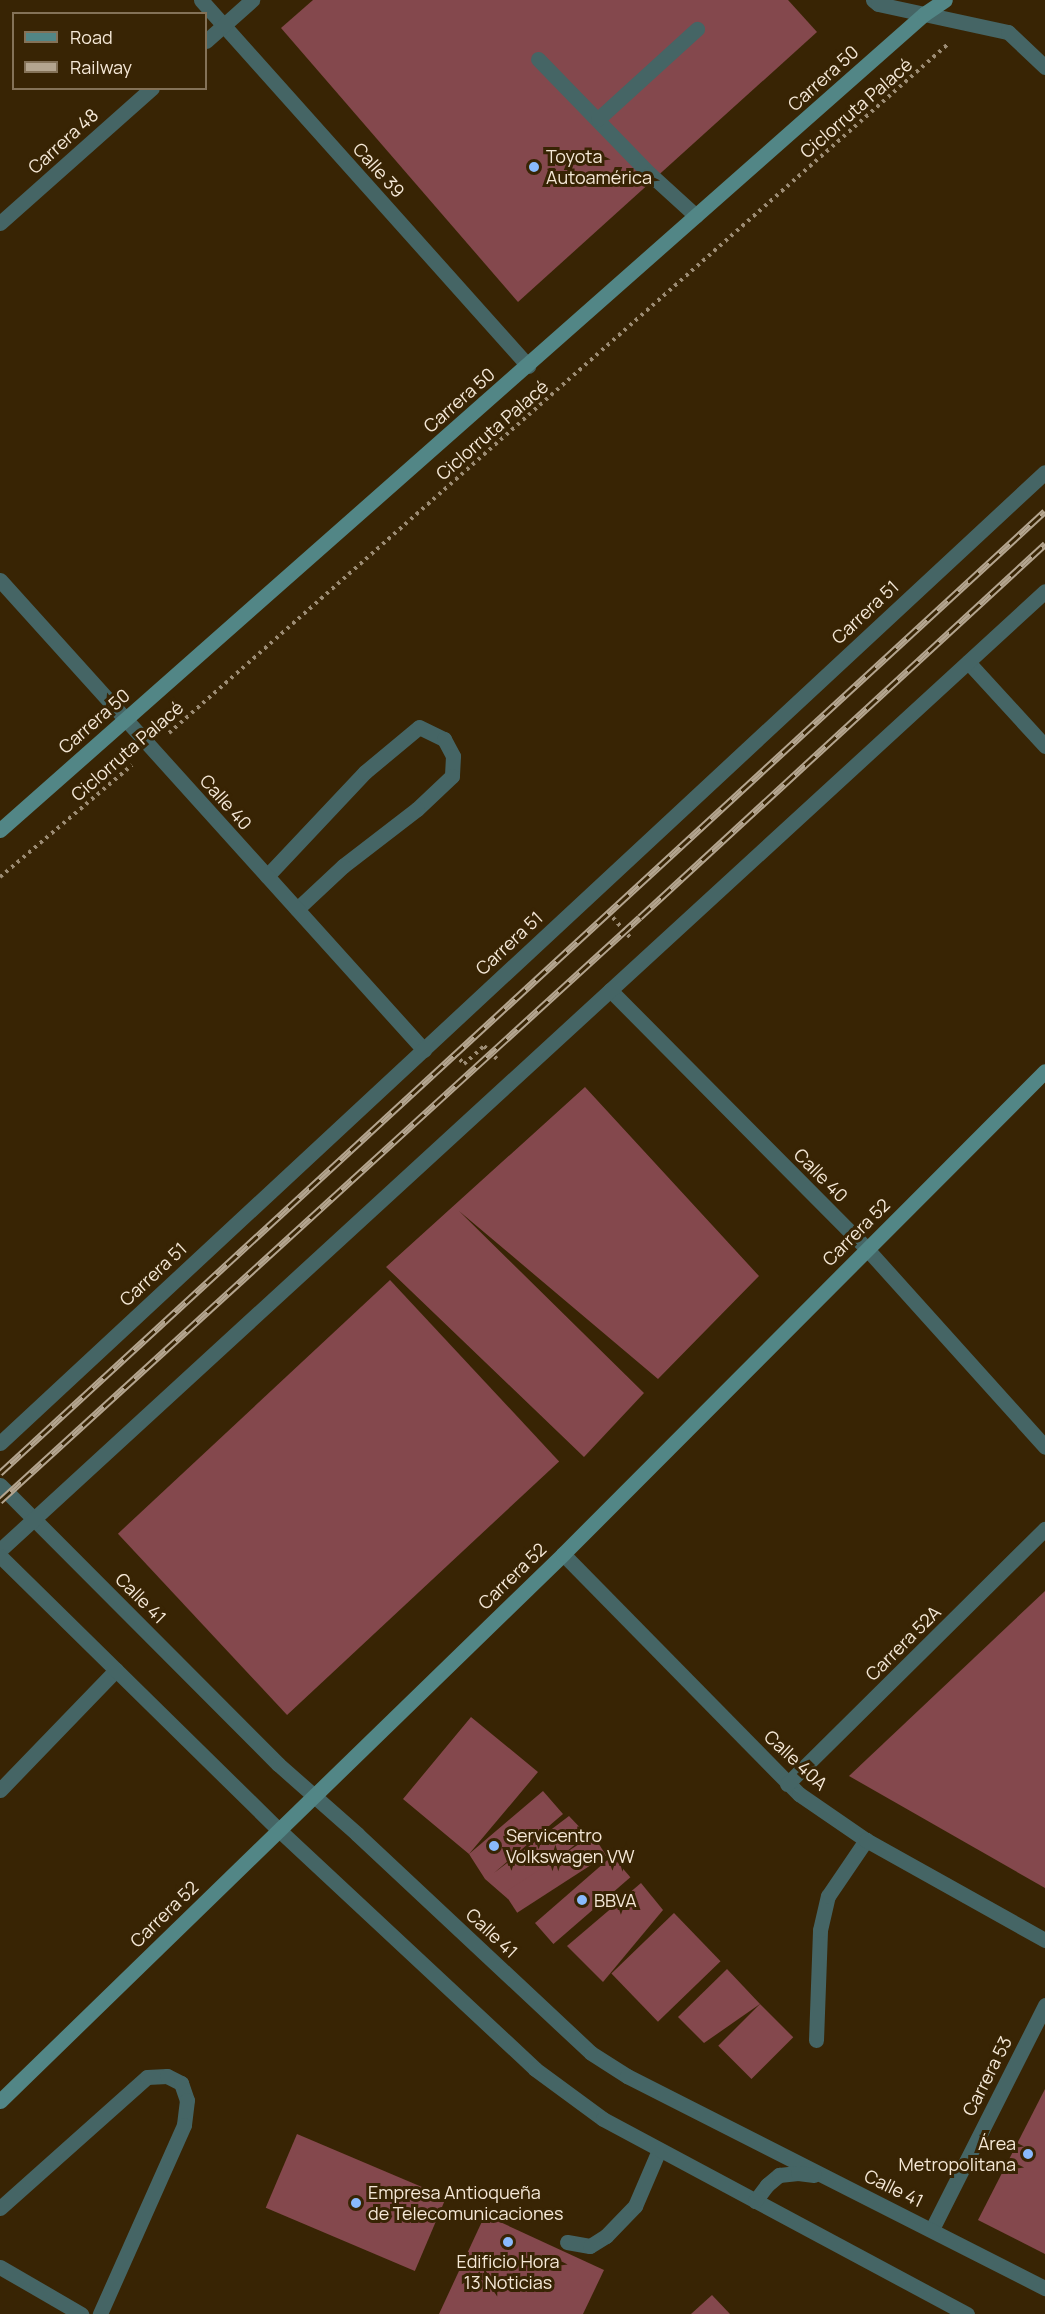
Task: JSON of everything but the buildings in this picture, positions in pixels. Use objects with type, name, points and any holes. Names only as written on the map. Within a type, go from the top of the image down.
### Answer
[{"type":"main road","name":"Carrera 50","points":[[0,830],[924,14],[945,0]]},
{"type":"main road","name":"Carrera 52","points":[[2,2096],[563,1554],[1045,1071]]},
{"type":"street","name":"Calle 39","points":[[201,0],[528,366]]},
{"type":"street","points":[[207,40],[252,0]]},
{"type":"street","points":[[873,0],[878,4],[1008,32],[1045,67]]},
{"type":"street","points":[[598,119],[697,29]]},
{"type":"street","points":[[538,59],[650,174],[696,216]]},
{"type":"street","name":"Carrera 48","points":[[0,223],[150,90]]},
{"type":"street","name":"Carrera 51","points":[[0,1443],[1045,472]]},
{"type":"street","name":"Calle 40","points":[[0,580],[424,1050]]},
{"type":"street","points":[[0,1550],[1045,591]]},
{"type":"street","points":[[968,662],[1045,746]]},
{"type":"street","points":[[267,876],[365,772],[419,727],[444,739],[453,756],[452,776],[417,809],[343,866],[297,909]]},
{"type":"street","name":"Calle 40","points":[[610,990],[867,1249],[1045,1448]]},
{"type":"street","name":"Calle 41","points":[[0,1485],[278,1764],[591,2053],[627,2076],[1045,2288]]},
{"type":"street","name":"Carrera 52A","points":[[788,1784],[1045,1529]]},
{"type":"street","name":"Calle 40A","points":[[563,1554],[788,1784],[867,1840],[1045,1940]]},
{"type":"street","points":[[0,1556],[279,1830],[535,2069],[603,2119],[967,2314]]},
{"type":"street","points":[[0,1790],[116,1670]]},
{"type":"street","points":[[816,2040],[820,1930],[828,1896],[867,1840]]},
{"type":"street","name":"Carrera 53","points":[[932,2229],[1045,2005]]},
{"type":"street","points":[[0,2208],[147,2077],[167,2076],[181,2083],[187,2100],[184,2125],[100,2314]]},
{"type":"street","points":[[567,2242],[590,2246],[606,2236],[635,2206],[659,2150]]},
{"type":"street","points":[[755,2201],[767,2185],[779,2175],[798,2173],[829,2178]]},
{"type":"street","points":[[0,2267],[81,2314]]},
{"type":"path","name":"Ciclorruta Palacé","points":[[0,877],[152,748],[971,24]]},
{"type":"path","points":[[591,894],[647,957]]},
{"type":"path","points":[[439,1036],[464,1064],[484,1046],[516,1078]]},
{"type":"railway","points":[[0,1473],[1045,511]]},
{"type":"railway","points":[[0,1501],[1045,544]]},
{"type":"place","name":"Toyota Autoamérica","points":[[534,167]]},
{"type":"place","name":"Servicentro Volkswagen VW","points":[[494,1846]]},
{"type":"place","name":"BBVA","points":[[582,1900]]},
{"type":"place","name":"Área Metropolitana","points":[[1028,2154]]},
{"type":"place","name":"Empresa Antioqueña de Telecomunicaciones","points":[[356,2203]]},
{"type":"place","name":"Edificio Hora 13 Noticias","points":[[508,2242]]}]
